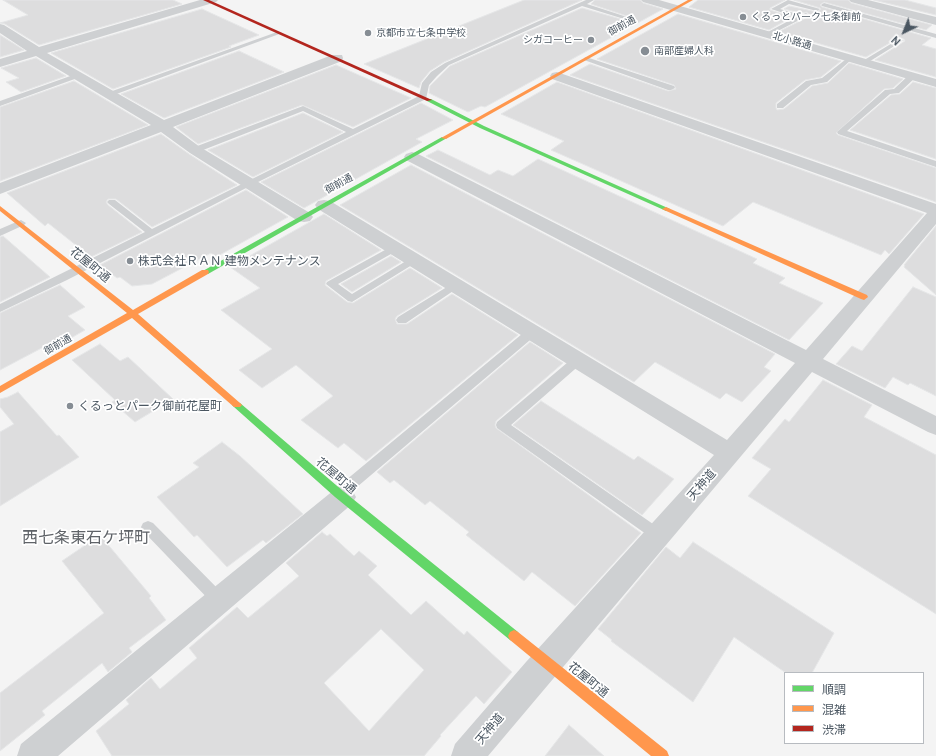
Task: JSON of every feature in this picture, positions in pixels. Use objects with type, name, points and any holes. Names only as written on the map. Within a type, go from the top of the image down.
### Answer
[{"type":"street","points":[[0,63],[208,0],[422,97],[472,122],[864,296]]},
{"type":"street","name":"北小路通","points":[[647,0],[936,83]]},
{"type":"street","name":"御前通","points":[[0,390],[169,292],[691,0]]},
{"type":"street","points":[[855,0],[936,21]]},
{"type":"street","points":[[0,28],[36,52],[163,126],[195,150],[304,217]]},
{"type":"street","points":[[0,189],[337,58]]},
{"type":"street","points":[[557,76],[936,211]]},
{"type":"street","points":[[412,157],[936,426]]},
{"type":"street","points":[[324,205],[730,453]]},
{"type":"street","name":"花屋町通","points":[[0,208],[133,314],[341,496],[662,756]]},
{"type":"street","name":"天神道","points":[[467,756],[547,662],[730,453],[936,211]]},
{"type":"street","points":[[33,756],[220,601],[341,496]]},
{"type":"lane","points":[[0,308],[422,97],[425,85],[434,74],[447,64],[591,0]]},
{"type":"lane","points":[[768,34],[833,0]]},
{"type":"lane","points":[[802,17],[774,9],[788,2],[817,9]]},
{"type":"lane","points":[[581,4],[624,17]]},
{"type":"lane","points":[[824,5],[936,36]]},
{"type":"lane","points":[[108,94],[279,33]]},
{"type":"lane","points":[[865,62],[901,40]]},
{"type":"lane","points":[[780,106],[810,83],[824,80],[850,58]]},
{"type":"lane","points":[[586,59],[671,88]]},
{"type":"lane","points":[[0,104],[79,76]]},
{"type":"lane","points":[[913,76],[896,91],[888,92],[841,132],[936,164]]},
{"type":"lane","points":[[195,150],[303,108],[354,132]]},
{"type":"lane","points":[[112,202],[152,233]]},
{"type":"lane","points":[[0,233],[21,224]]},
{"type":"lane","points":[[394,248],[331,284],[352,299],[415,260]]},
{"type":"lane","points":[[402,320],[455,285]]},
{"type":"lane","points":[[341,496],[532,332]]},
{"type":"lane","points":[[578,360],[502,425],[658,535]]},
{"type":"lane","points":[[148,527],[220,601]]},
{"type":"building","points":[[3,0],[173,0],[182,4],[39,45],[5,24],[0,23],[28,15]]},
{"type":"building","points":[[524,0],[582,0],[444,62],[430,71],[421,82],[419,88],[364,64]]},
{"type":"building","points":[[595,0],[640,0],[643,3],[663,9],[485,107],[481,106],[468,112],[429,93],[430,86],[450,66],[582,8],[624,20],[628,17],[591,4]]},
{"type":"building","points":[[698,0],[785,0],[770,8],[770,10],[792,17],[769,30],[689,7]]},
{"type":"building","points":[[794,0],[848,0],[851,3],[932,25],[926,30],[824,2],[820,5],[822,7],[931,38],[922,45],[936,49],[936,77],[875,60],[905,41],[904,39],[898,38],[866,57],[778,32],[810,16],[807,12],[801,13],[784,9],[789,6],[817,12],[821,9]]},
{"type":"building","points":[[874,0],[905,0],[936,8],[936,15]]},
{"type":"building","points":[[202,9],[259,35],[229,46],[231,47],[113,89],[51,53]]},
{"type":"building","points":[[678,14],[841,61],[821,77],[805,80],[776,103],[777,110],[784,109],[812,86],[828,83],[849,63],[903,79],[893,88],[884,89],[836,133],[838,135],[936,168],[936,202],[570,75],[590,64],[668,91],[676,89],[674,85],[597,59]]},
{"type":"building","points":[[0,35],[24,50],[0,57]]},
{"type":"building","points":[[239,51],[284,72],[164,118],[121,94]]},
{"type":"building","points":[[36,58],[66,76],[21,92],[6,82],[19,78],[1,68]]},
{"type":"building","points":[[336,65],[411,98],[353,127],[302,105],[198,144],[176,127]]},
{"type":"building","points":[[74,81],[148,125],[0,181],[0,107]]},
{"type":"building","points":[[557,82],[924,214],[889,254],[885,250],[881,255],[753,202],[723,226],[551,150],[564,141],[501,114]]},
{"type":"building","points":[[913,82],[936,88],[936,159],[850,130],[891,95],[900,94]]},
{"type":"building","points":[[421,103],[453,120],[416,139],[422,142],[304,208],[261,182]]},
{"type":"building","points":[[303,113],[343,132],[253,177],[208,150]]},
{"type":"building","points":[[161,134],[237,185],[152,227],[116,199],[108,199],[106,202],[108,205],[142,232],[91,257],[48,223],[45,226],[7,193]]},
{"type":"building","points":[[438,150],[490,175],[498,170],[513,176],[538,159],[757,259],[753,263],[785,278],[779,283],[823,303],[789,340],[426,156]]},
{"type":"building","points":[[411,165],[775,354],[764,367],[771,371],[742,402],[726,393],[720,399],[655,362],[634,382],[340,205]]},
{"type":"building","points":[[246,190],[288,217],[216,257],[211,253],[152,284],[132,286],[120,277],[117,278],[100,265]]},
{"type":"building","points":[[324,214],[381,250],[326,281],[325,285],[347,302],[353,303],[410,268],[442,288],[397,316],[395,319],[397,324],[407,324],[452,294],[518,335],[366,461],[344,443],[338,448],[301,420],[333,396],[296,365],[262,388],[239,370],[272,349],[221,310],[260,288],[230,267]]},
{"type":"building","points":[[936,226],[936,295],[904,267],[904,265]]},
{"type":"building","points":[[3,236],[50,277],[0,302],[0,237]]},
{"type":"building","points":[[391,256],[401,262],[352,292],[341,284]]},
{"type":"building","points":[[60,285],[85,307],[68,316],[85,330],[57,346],[53,342],[0,370],[0,313]]},
{"type":"building","points":[[913,287],[936,297],[936,396],[910,383],[908,385],[893,377],[885,388],[836,364],[852,346],[862,351]]},
{"type":"building","points":[[530,342],[563,363],[496,421],[496,428],[641,533],[575,606],[532,572],[524,581],[466,535],[469,532],[430,501],[425,505],[394,480],[390,483],[377,472]]},
{"type":"building","points":[[100,344],[120,361],[128,357],[173,399],[135,422],[112,402],[115,400],[72,360]]},
{"type":"building","points":[[823,380],[872,405],[864,417],[936,455],[936,614],[748,496],[771,469],[752,458],[785,419],[789,422]]},
{"type":"building","points":[[18,392],[57,436],[59,435],[79,457],[0,506],[0,432],[14,424],[0,407],[0,399]]},
{"type":"building","points":[[541,401],[634,460],[638,456],[674,479],[642,515],[513,425]]},
{"type":"building","points":[[222,442],[240,456],[303,514],[266,543],[263,540],[227,567],[197,535],[194,537],[157,497],[199,467],[193,463]]},
{"type":"building","points":[[322,532],[327,536],[330,534],[354,556],[359,551],[377,566],[368,575],[411,615],[426,601],[464,635],[467,631],[512,672],[484,704],[476,696],[440,735],[441,736],[424,756],[112,756],[96,731],[129,704],[126,700],[151,678],[160,689],[197,658],[189,648],[237,607],[248,618],[299,576],[286,563]],"holes":[[[381,629],[424,670],[369,731],[324,683]]]},
{"type":"building","points":[[100,535],[151,596],[149,598],[166,620],[129,648],[132,652],[108,672],[102,663],[42,711],[45,715],[0,751],[0,693],[104,613],[62,561]]},
{"type":"building","points":[[693,542],[834,633],[813,672],[785,672],[734,637],[693,702],[611,641],[612,640],[598,629],[666,547],[680,558]]},
{"type":"building","points":[[569,725],[604,756],[545,756]]},
{"type":"traffic: fast","points":[[429,100],[482,127],[666,209]]},
{"type":"traffic: fast","points":[[205,272],[444,138]]},
{"type":"traffic: fast","points":[[237,405],[339,494],[514,636]]},
{"type":"traffic: slow","points":[[444,138],[691,0]]},
{"type":"traffic: slow","points":[[0,208],[133,314],[237,405]]},
{"type":"traffic: slow","points":[[666,209],[864,297]]},
{"type":"traffic: slow","points":[[0,390],[205,272]]},
{"type":"traffic: slow","points":[[514,636],[662,756]]},
{"type":"traffic: jam","points":[[205,0],[429,100]]},
{"type":"place","name":"くるっとパーク七条御前","points":[[743,17]]},
{"type":"place","name":"京都市立七条中学校","points":[[368,33]]},
{"type":"place","name":"シガコーヒー","points":[[591,40]]},
{"type":"place","name":"南部産婦人科","points":[[645,51]]},
{"type":"place","name":"株式会社ＲＡＮ 建物メンテナンス","points":[[130,261]]},
{"type":"place","name":"くるっとパーク御前花屋町","points":[[70,406]]},
{"type":"district","name":"西七条東石ケ坪町","points":[[86,538]]}]
